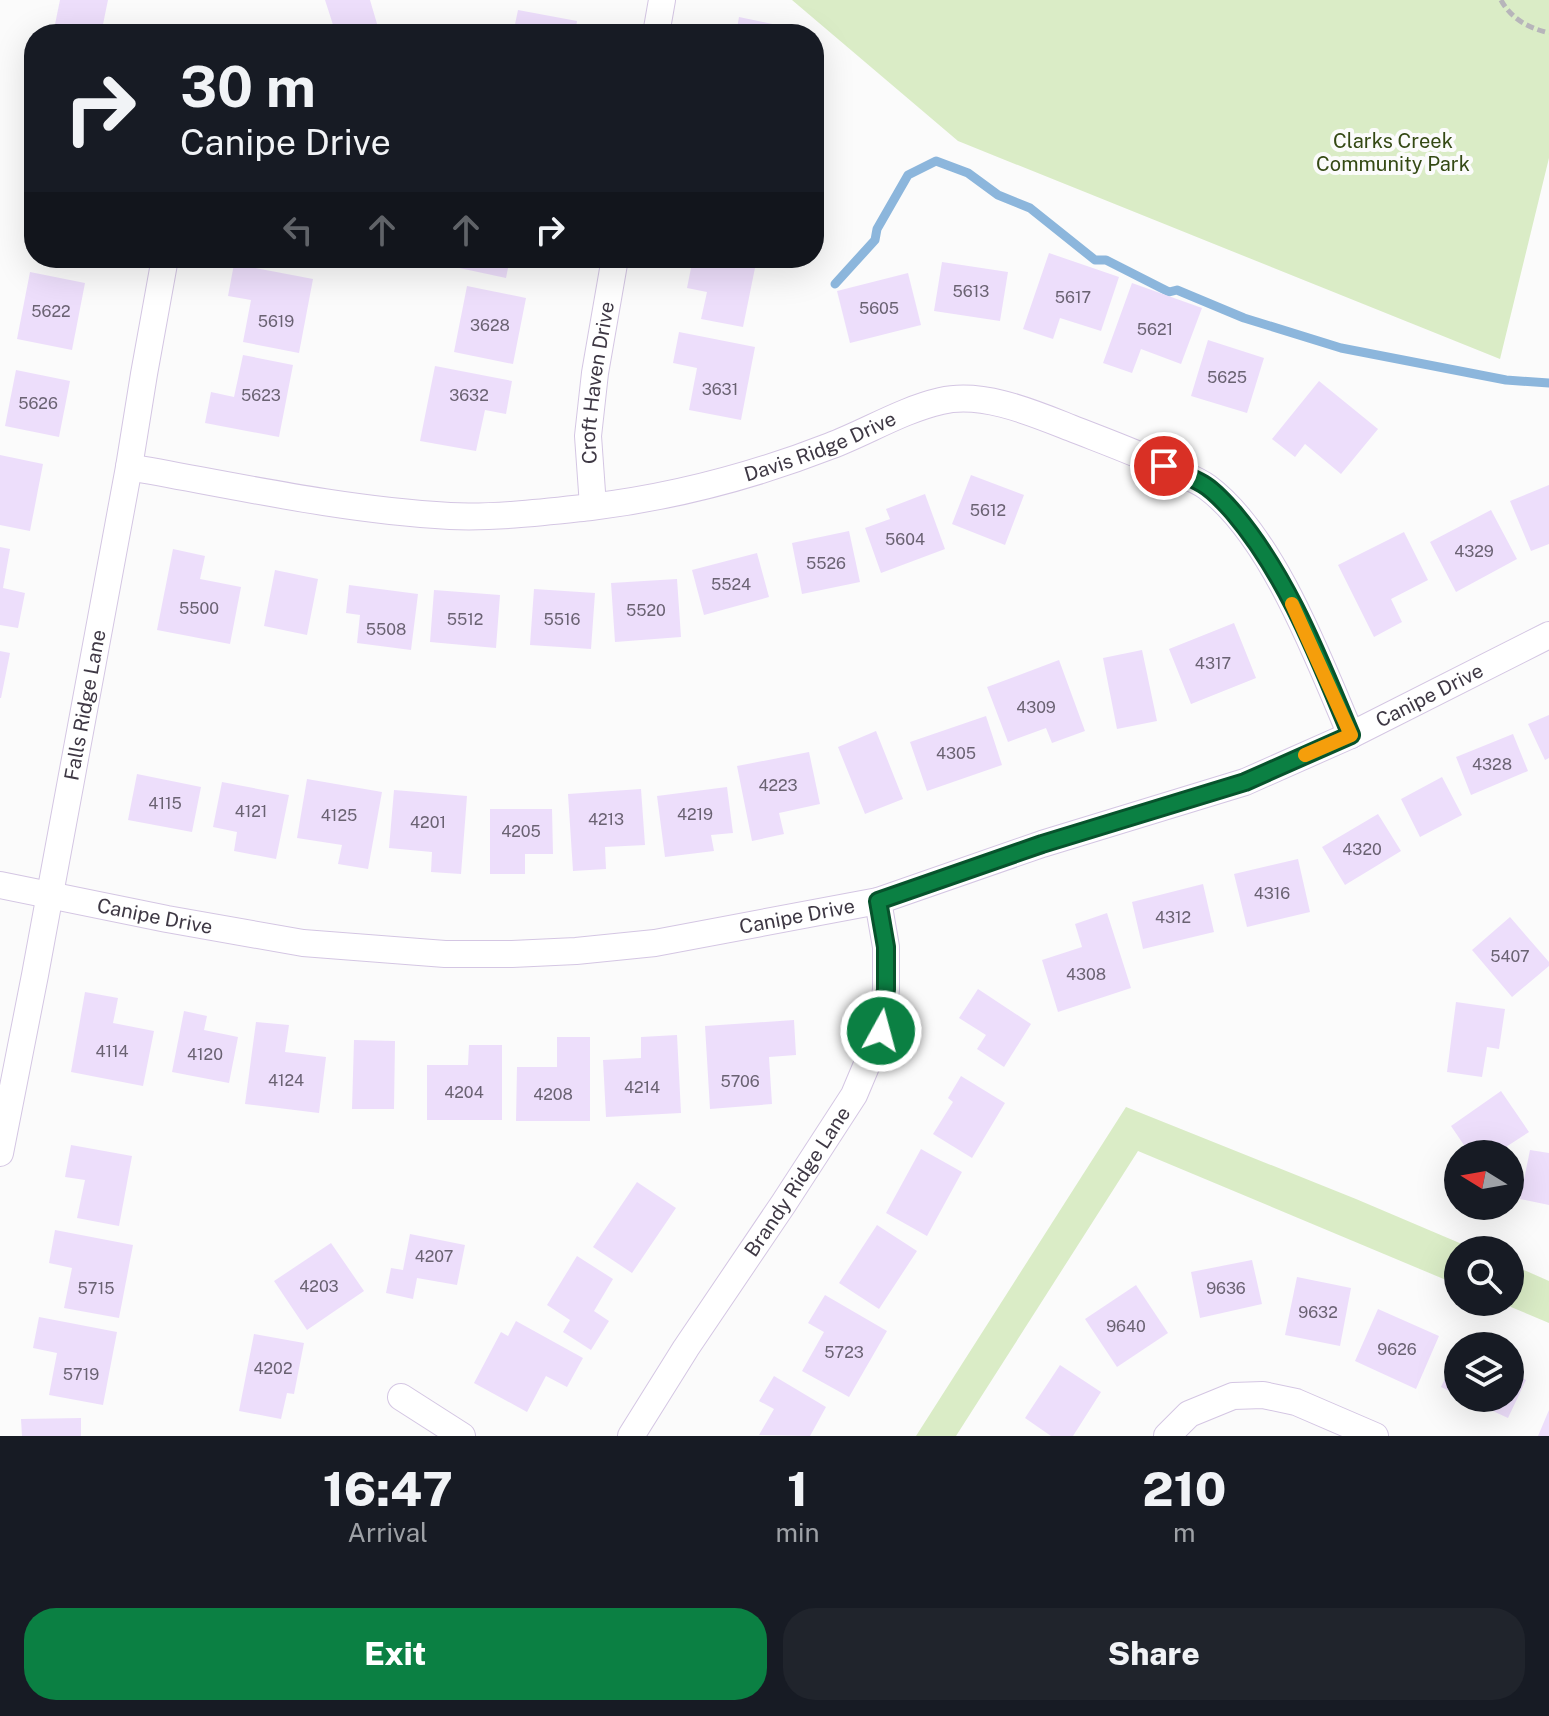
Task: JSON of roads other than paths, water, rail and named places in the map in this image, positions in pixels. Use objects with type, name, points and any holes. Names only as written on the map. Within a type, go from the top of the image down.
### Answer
[{"type":"street","points":[[658,24],[662,0]]},
{"type":"street","name":"Falls Ridge Lane","points":[[0,1153],[129,467],[163,268]]},
{"type":"street","name":"Croft Haven Drive","points":[[593,506],[588,436],[595,373],[613,268]]},
{"type":"street","name":"Davis Ridge Drive","points":[[129,467],[343,506],[453,516],[509,514],[661,496],[734,479],[814,452],[913,410],[945,400],[998,403],[1035,413],[1144,457],[1204,485],[1223,501],[1252,534],[1285,589],[1351,735]]},
{"type":"street","name":"Canipe Drive","points":[[0,885],[303,943],[445,954],[576,951],[655,943],[878,901],[1042,844],[1245,782],[1351,735],[1549,635]]},
{"type":"street","name":"Brandy Ridge Lane","points":[[631,1436],[854,1095],[881,1031],[886,989],[886,947],[878,901]]},
{"type":"street","points":[[1167,1436],[1189,1414],[1233,1396],[1263,1395],[1296,1402],[1375,1436]]},
{"type":"street","points":[[401,1397],[462,1436]]},
{"type":"waterway","points":[[835,284],[875,240],[877,229],[908,175],[936,161],[968,173],[998,195],[1030,208],[1095,260],[1106,260],[1169,292],[1177,290],[1244,318],[1341,348],[1506,380],[1549,383]]},
{"type":"park label","name":"Clarks Creek Community Park","points":[[1393,152]]}]
